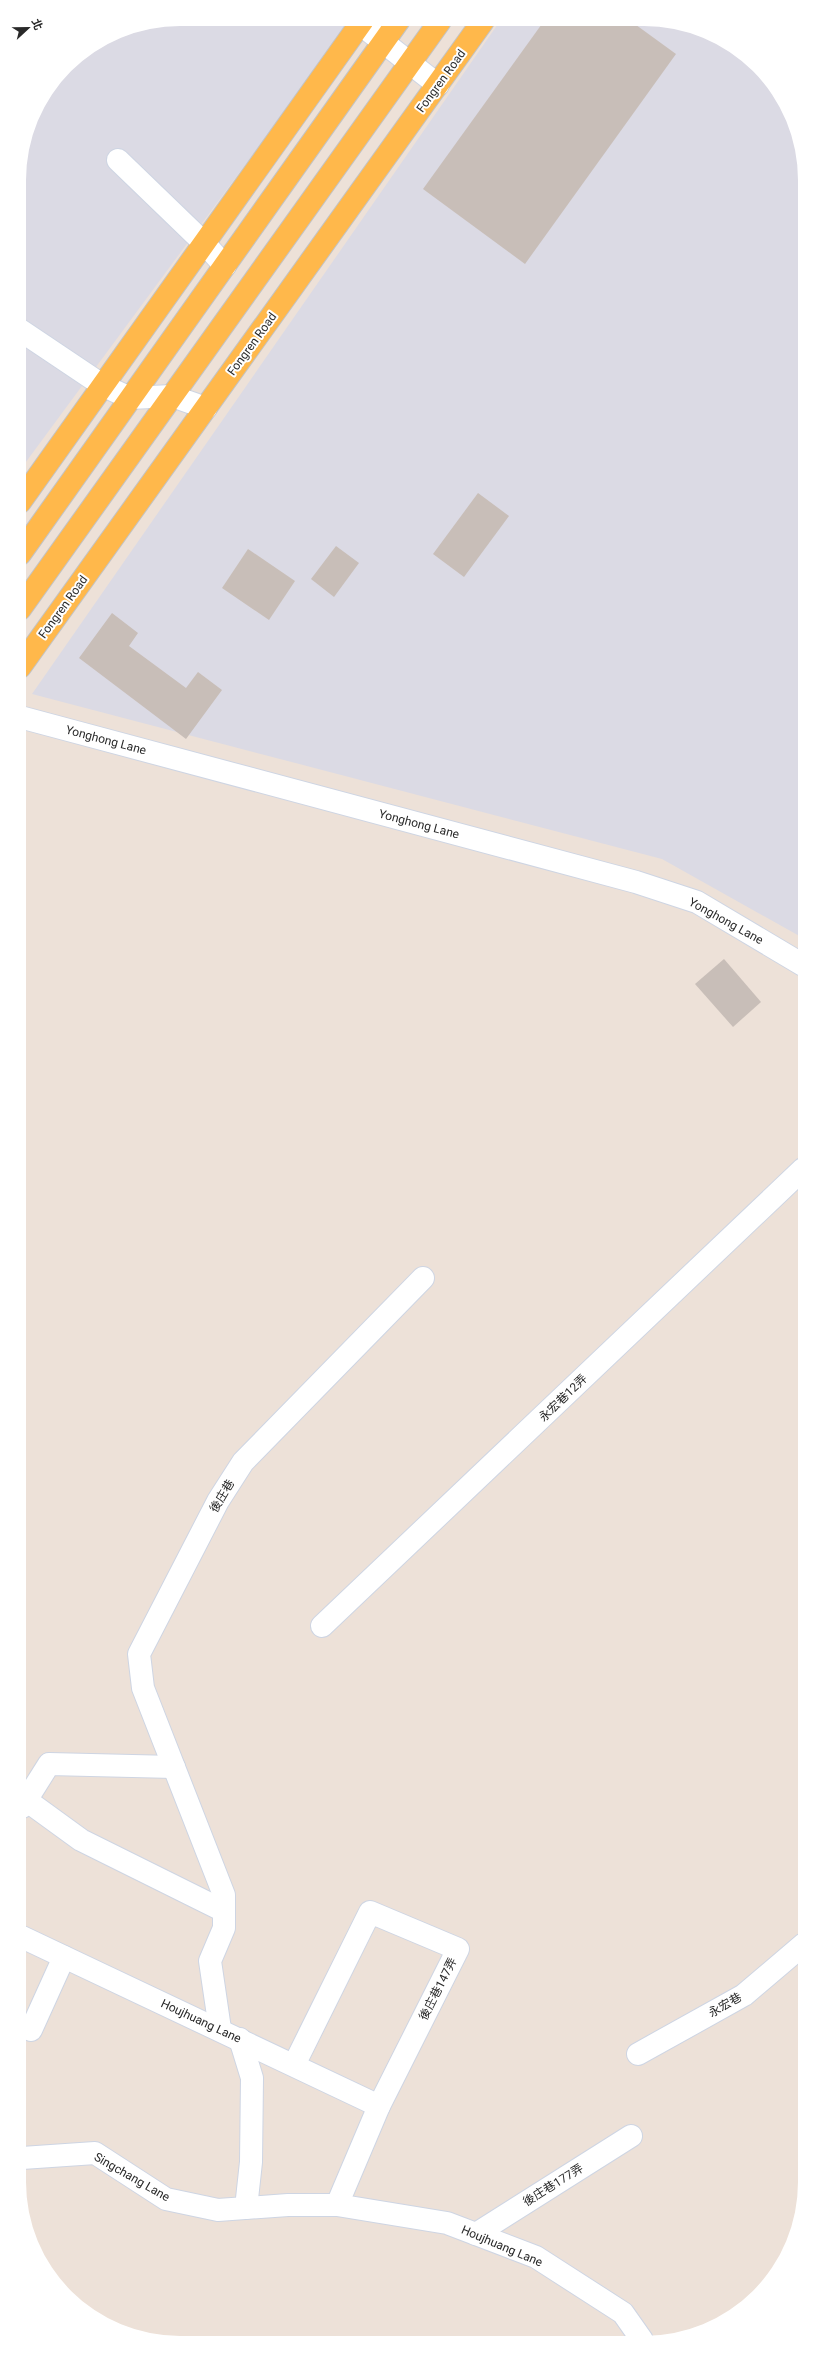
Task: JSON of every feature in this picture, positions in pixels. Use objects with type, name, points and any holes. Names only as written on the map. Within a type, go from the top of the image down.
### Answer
[{"type":"main road","points":[[26,493],[356,26]]},
{"type":"main road","points":[[26,545],[395,26]]},
{"type":"main road","points":[[26,601],[436,26]]},
{"type":"main road","name":"Fongren Road","points":[[26,659],[479,26]]},
{"type":"street","points":[[364,26],[409,64],[438,85]]},
{"type":"street","points":[[118,160],[204,243],[225,266]]},
{"type":"street","points":[[26,334],[102,385],[130,398],[172,396],[206,408]]},
{"type":"street","name":"Yonghong Lane","points":[[26,719],[636,882],[697,902],[798,962]]},
{"type":"street","name":"永宏巷12弄","points":[[322,1626],[798,1174]]},
{"type":"street","name":"後庄巷","points":[[220,2029],[210,1961],[224,1928],[224,1895],[144,1688],[139,1654],[218,1501],[243,1462],[422,1278]]},
{"type":"street","points":[[26,1801],[49,1764],[174,1767]]},
{"type":"street","points":[[26,1805],[82,1840],[224,1911]]},
{"type":"street","name":"後庄巷147弄","points":[[294,2065],[370,1912],[458,1949],[379,2106],[337,2205]]},
{"type":"street","name":"Houjhuang Lane","points":[[26,1939],[220,2029],[379,2106]]},
{"type":"street","name":"永宏巷","points":[[638,2054],[744,1995],[798,1949]]},
{"type":"street","points":[[30,2030],[64,1957]]},
{"type":"street","points":[[240,2039],[252,2078],[251,2162],[246,2208]]},
{"type":"street","name":"後庄巷177弄","points":[[476,2234],[631,2136]]},
{"type":"street","name":"Singchang Lane","points":[[26,2158],[95,2153],[166,2200],[218,2210],[337,2205]]},
{"type":"street","name":"Houjhuang Lane","points":[[337,2205],[447,2223],[536,2257],[623,2313],[639,2336]]},
{"type":"shaded area","points":[[170,26],[348,26],[26,462],[26,170],[34,131],[42,112],[58,86],[71,71],[86,58],[112,42],[140,31]]},
{"type":"shaded area","points":[[497,26],[654,26],[684,31],[712,42],[738,58],[753,71],[766,86],[782,112],[790,131],[798,170],[798,935],[662,859],[32,694]]},
{"type":"building","points":[[540,26],[638,26],[676,54],[525,264],[423,189]]},
{"type":"building","points":[[478,493],[509,516],[464,577],[433,554]]},
{"type":"building","points":[[336,546],[359,563],[334,597],[311,579]]},
{"type":"building","points":[[248,549],[295,581],[269,620],[222,588]]},
{"type":"building","points":[[112,613],[138,633],[129,646],[186,688],[198,672],[222,690],[186,739],[79,658]]},
{"type":"building","points":[[724,959],[761,1002],[733,1027],[695,984]]}]
